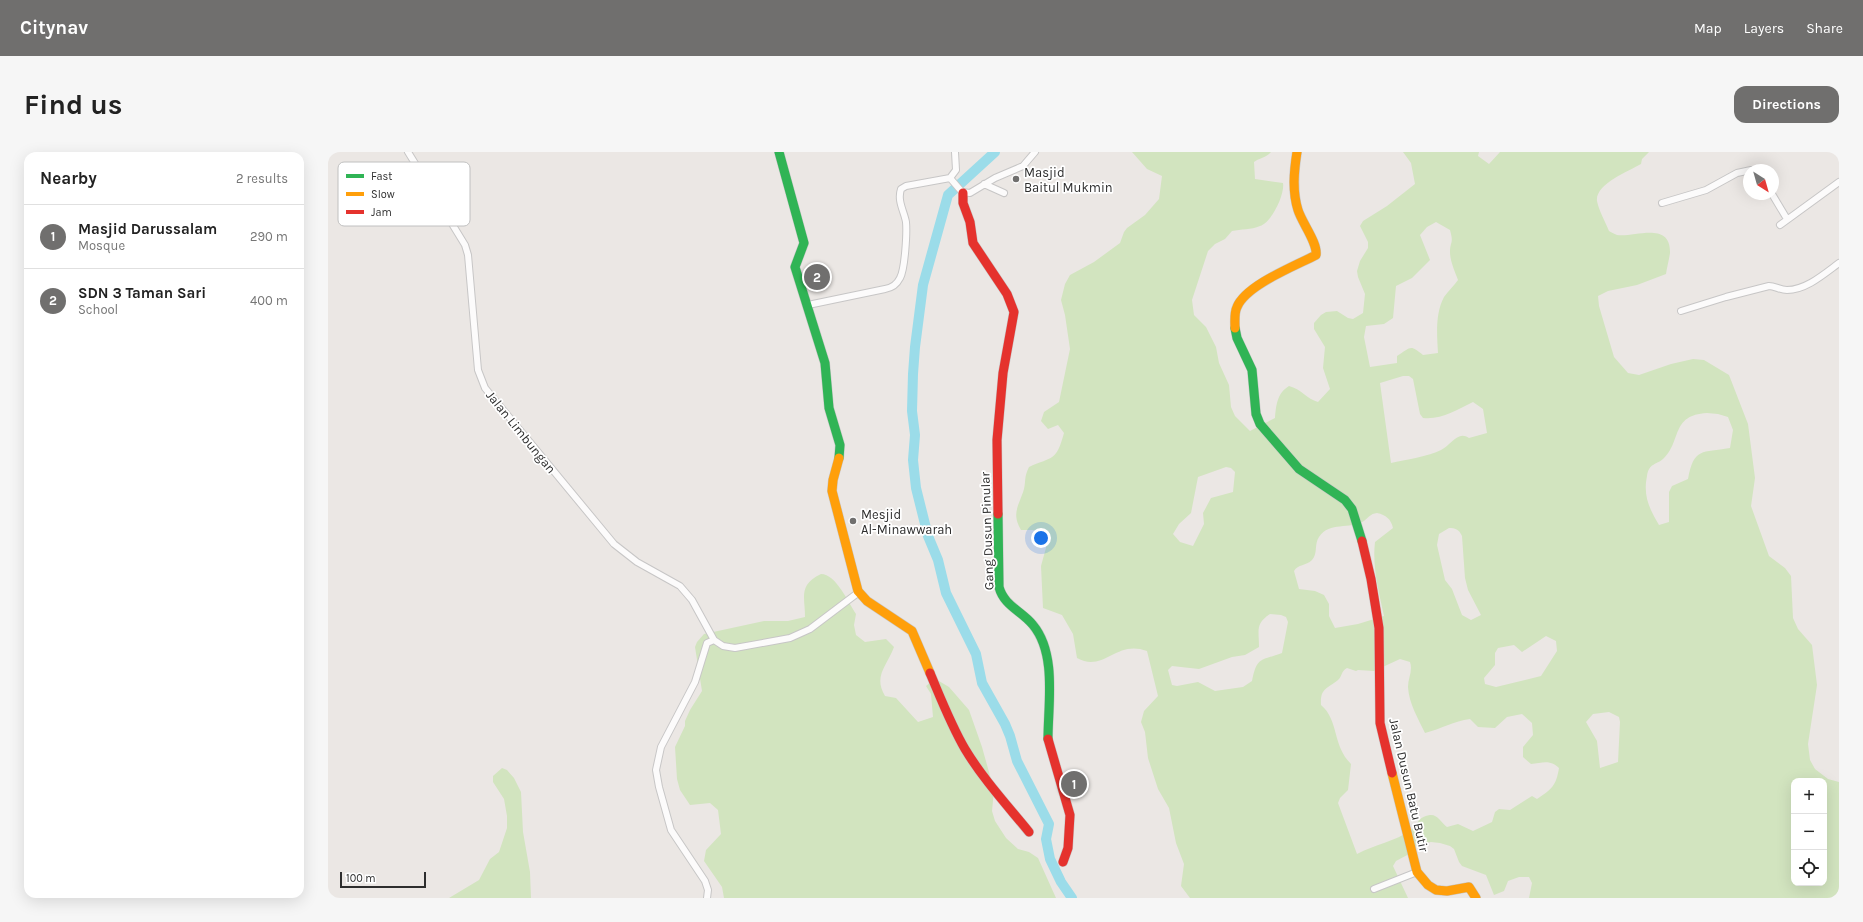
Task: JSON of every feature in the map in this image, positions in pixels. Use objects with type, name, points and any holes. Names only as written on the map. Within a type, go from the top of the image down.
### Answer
[{"type":"street","name":"Jalan Limbungan","points":[[408,152],[414,162]]},
{"type":"street","points":[[779,152],[804,243],[802,251],[796,260],[795,267],[821,346],[829,408],[840,445],[839,460],[833,480],[833,496],[855,582],[859,592],[867,601],[912,631],[960,739],[994,790],[1029,832]]},
{"type":"street","points":[[952,180],[956,170],[955,152]]},
{"type":"street","points":[[952,180],[962,191],[970,193],[984,184],[1023,166],[1035,152]]},
{"type":"street","name":"Jalan Dusun Batu Butir","points":[[1297,152],[1293,178],[1298,206],[1301,219],[1317,249],[1316,255],[1256,286],[1243,296],[1236,308],[1235,328],[1252,370],[1256,414],[1260,424],[1299,469],[1346,500],[1352,509],[1358,524],[1371,579],[1379,628],[1380,723],[1417,872],[1429,886],[1436,891],[1447,892],[1469,887],[1476,898]]},
{"type":"street","points":[[1662,203],[1706,190],[1737,172],[1743,171]]},
{"type":"street","points":[[808,305],[894,286],[902,274],[906,238],[904,215],[900,204],[901,189],[906,186],[952,180]]},
{"type":"street","points":[[1780,225],[1839,182]]},
{"type":"street","points":[[984,184],[1004,193]]},
{"type":"street","name":"Gang Dusun Pinular","points":[[962,191],[961,202],[970,220],[972,241],[1001,286],[1012,305],[1014,312],[1003,373],[997,440],[999,587],[1001,595],[1008,604],[1024,616],[1037,629],[1048,652],[1048,741],[1070,815],[1068,848],[1064,862]]},
{"type":"street","points":[[1776,200],[1787,219]]},
{"type":"street","name":"Jalan Limbungan","points":[[455,226],[467,250],[478,370],[484,388],[614,544],[637,562],[669,579],[684,590],[692,600],[714,640]]},
{"type":"street","points":[[1681,311],[1769,286],[1784,290],[1801,288],[1839,264]]},
{"type":"street","points":[[707,898],[707,887],[705,882],[671,830],[659,787],[656,770],[661,747],[695,682],[707,643],[714,640],[727,647],[735,648],[790,638],[810,629],[859,592]]},
{"type":"street","points":[[1374,889],[1417,872]]},
{"type":"green space","points":[[1132,152],[1271,152],[1267,156],[1254,162],[1255,179],[1283,183],[1282,194],[1277,207],[1265,223],[1253,228],[1232,231],[1225,239],[1215,244],[1208,251],[1192,300],[1194,315],[1206,327],[1216,347],[1219,363],[1229,385],[1231,407],[1235,416],[1250,431],[1275,418],[1280,396],[1289,386],[1297,389],[1318,402],[1330,389],[1323,368],[1325,347],[1314,329],[1314,323],[1326,312],[1337,311],[1348,318],[1353,319],[1363,313],[1365,294],[1357,271],[1360,261],[1368,248],[1368,242],[1360,226],[1363,221],[1387,206],[1415,184],[1411,163],[1403,152],[1479,152],[1478,156],[1489,164],[1500,152],[1649,152],[1642,159],[1641,164],[1621,174],[1601,189],[1597,201],[1609,231],[1614,234],[1624,235],[1650,233],[1658,234],[1664,237],[1669,243],[1670,253],[1666,274],[1637,285],[1608,291],[1598,296],[1599,306],[1614,357],[1628,373],[1639,375],[1671,364],[1693,359],[1704,360],[1729,375],[1748,424],[1755,478],[1751,506],[1769,556],[1785,568],[1791,576],[1793,618],[1798,629],[1812,645],[1817,685],[1808,744],[1810,760],[1815,769],[1827,778],[1791,778],[1791,886],[1827,886],[1827,778],[1839,782],[1839,898],[1529,898],[1532,883],[1529,877],[1519,877],[1508,881],[1504,891],[1494,895],[1486,875],[1462,866],[1454,849],[1450,846],[1431,842],[1417,845],[1411,853],[1396,861],[1393,866],[1408,898],[1190,898],[1181,886],[1184,864],[1176,843],[1169,808],[1158,789],[1148,758],[1145,732],[1141,722],[1144,711],[1158,696],[1147,651],[1136,648],[1127,649],[1095,662],[1086,662],[1077,658],[1073,634],[1062,615],[1043,608],[1041,566],[1047,544],[1043,534],[1033,530],[1021,530],[1016,514],[1024,489],[1027,470],[1029,467],[1049,459],[1056,454],[1064,433],[1058,425],[1048,429],[1041,421],[1044,412],[1059,402],[1070,349],[1065,315],[1061,300],[1065,284],[1070,275],[1094,262],[1120,243],[1127,228],[1145,215],[1159,199],[1162,176],[1147,169]],"holes":[[[1436,222],[1450,230],[1452,238],[1450,255],[1458,280],[1444,297],[1439,310],[1437,325],[1438,353],[1423,355],[1415,349],[1410,348],[1397,356],[1397,363],[1370,367],[1364,337],[1366,326],[1384,324],[1393,318],[1396,286],[1412,278],[1430,260],[1420,235],[1427,227]],[[1403,376],[1409,376],[1413,379],[1420,414],[1423,418],[1443,416],[1473,402],[1483,409],[1487,433],[1469,438],[1461,436],[1445,448],[1436,452],[1417,458],[1391,463],[1380,383]],[[1707,413],[1728,417],[1733,430],[1730,448],[1701,453],[1697,456],[1693,461],[1688,479],[1672,486],[1669,492],[1669,522],[1659,525],[1652,513],[1646,496],[1648,472],[1651,466],[1663,459],[1669,452],[1678,430],[1687,419],[1695,415]],[[1226,467],[1231,468],[1235,472],[1233,492],[1211,498],[1203,513],[1204,524],[1193,546],[1180,542],[1173,534],[1179,524],[1191,513],[1198,477]],[[1377,513],[1385,516],[1391,522],[1393,528],[1375,542],[1374,551],[1375,570],[1384,616],[1358,624],[1335,628],[1329,616],[1329,604],[1324,595],[1315,591],[1299,589],[1294,571],[1314,558],[1319,537],[1323,532],[1334,527],[1358,524],[1371,515]],[[1449,528],[1457,529],[1461,534],[1465,578],[1468,590],[1481,615],[1471,620],[1462,615],[1452,589],[1445,580],[1437,545],[1439,534]],[[1270,614],[1286,617],[1288,622],[1282,653],[1261,661],[1256,668],[1252,681],[1243,687],[1215,691],[1198,682],[1177,686],[1172,685],[1168,670],[1172,666],[1199,669],[1232,657],[1245,655],[1259,647],[1259,628],[1262,621]],[[1546,636],[1556,641],[1557,651],[1541,676],[1496,687],[1485,684],[1484,678],[1495,665],[1495,653],[1498,648],[1514,645],[1522,652]],[[1400,659],[1410,662],[1411,668],[1408,684],[1410,699],[1425,733],[1458,721],[1470,719],[1478,727],[1495,728],[1507,717],[1522,714],[1532,723],[1533,735],[1523,747],[1523,757],[1531,764],[1546,762],[1556,765],[1559,768],[1555,783],[1550,790],[1537,799],[1532,796],[1510,810],[1499,809],[1495,812],[1492,822],[1473,831],[1458,824],[1447,827],[1437,817],[1430,815],[1423,817],[1411,830],[1405,834],[1357,854],[1338,803],[1340,798],[1348,790],[1351,764],[1341,749],[1331,718],[1321,705],[1321,699],[1323,692],[1339,679],[1345,669],[1347,668],[1356,671],[1374,671]],[[1609,712],[1619,717],[1618,762],[1600,768],[1597,741],[1586,722],[1593,714]]]},
{"type":"green space","points":[[821,574],[826,575],[837,583],[856,614],[854,625],[856,635],[865,642],[886,639],[894,647],[882,671],[880,683],[885,696],[896,698],[918,722],[933,717],[931,694],[926,686],[933,680],[939,681],[949,687],[969,710],[982,747],[994,790],[992,811],[995,821],[1006,838],[1018,849],[1029,852],[1038,858],[1056,898],[724,898],[722,887],[704,861],[706,850],[721,834],[718,810],[710,803],[690,805],[680,790],[677,779],[675,747],[685,726],[685,721],[690,710],[702,691],[695,647],[697,642],[704,634],[764,621],[788,621],[805,617],[804,592],[809,583]]},
{"type":"green space","points":[[502,768],[507,770],[514,778],[521,792],[523,832],[530,872],[531,898],[449,898],[479,880],[490,859],[499,852],[507,828],[507,816],[504,799],[493,782],[493,776]]},
{"type":"waterway","points":[[995,152],[948,195],[923,285],[913,374],[912,411],[915,435],[913,460],[916,488],[928,536],[938,560],[946,593],[976,654],[982,683],[1005,724],[1017,761],[1049,824],[1046,839],[1050,859],[1061,882],[1072,898]]},
{"type":"traffic: fast","points":[[779,152],[804,243],[795,267],[825,363],[829,408],[840,445],[839,458]]},
{"type":"traffic: fast","points":[[1235,328],[1237,338],[1252,370],[1256,414],[1260,424],[1299,469],[1345,500],[1352,509],[1362,541]]},
{"type":"traffic: fast","points":[[998,514],[999,587],[1001,594],[1009,604],[1033,625],[1041,637],[1045,650],[1050,680],[1048,739]]},
{"type":"traffic: slow","points":[[1235,328],[1236,309],[1242,299],[1250,291],[1284,270],[1316,255],[1315,245],[1300,215],[1296,203],[1294,181],[1297,152]]},
{"type":"traffic: slow","points":[[839,458],[833,480],[832,491],[858,591],[867,601],[912,631],[930,673]]},
{"type":"traffic: slow","points":[[1392,773],[1417,872],[1428,885],[1436,890],[1447,891],[1469,887],[1476,898]]},
{"type":"traffic: jam","points":[[963,193],[963,203],[970,222],[973,243],[1007,294],[1014,312],[1003,373],[997,440],[998,514]]},
{"type":"traffic: jam","points":[[1362,541],[1371,579],[1379,628],[1380,723],[1392,773]]},
{"type":"traffic: jam","points":[[930,673],[965,749],[987,781],[1029,832]]},
{"type":"traffic: jam","points":[[1048,739],[1070,815],[1068,848],[1063,862]]},
{"type":"place","name":"Masjid Baitul Mukmin","points":[[1016,179]]},
{"type":"place","name":"SDN 3 Taman Sari","points":[[817,277]]},
{"type":"place","name":"Mesjid Al-Minawwarah","points":[[853,521]]},
{"type":"place","name":"Masjid Darussalam","points":[[1074,784]]}]
